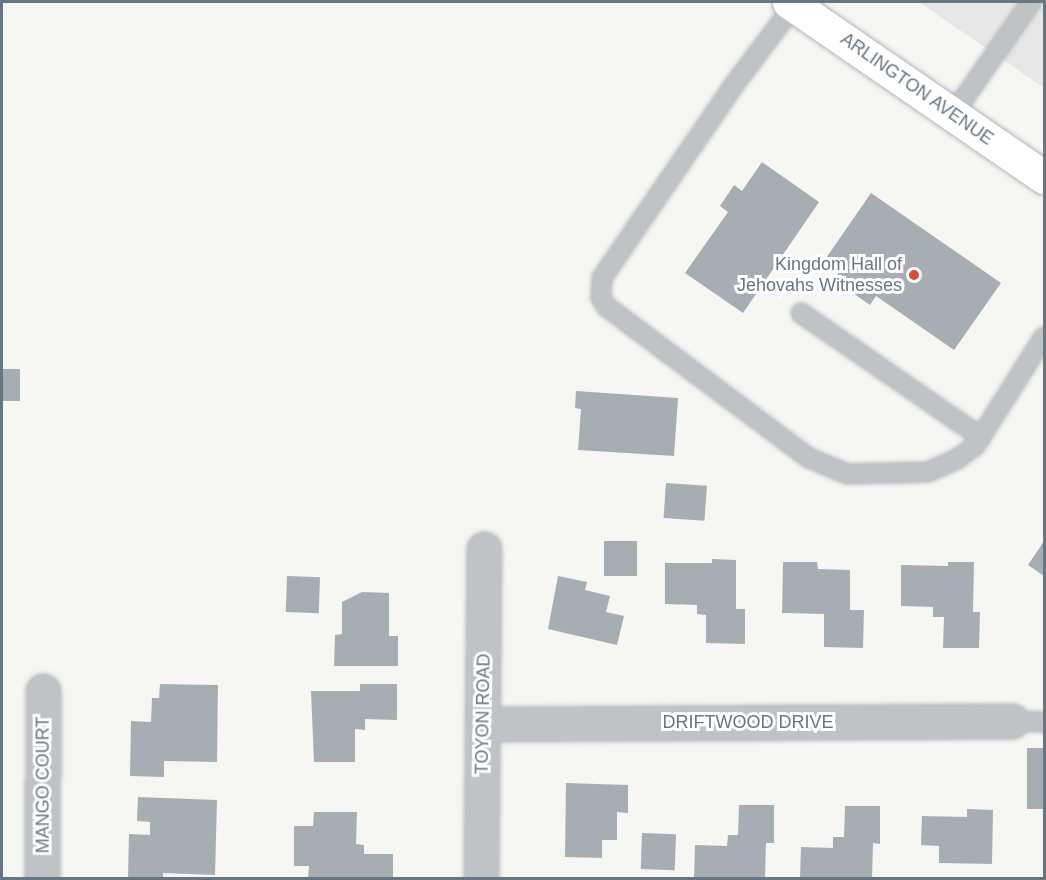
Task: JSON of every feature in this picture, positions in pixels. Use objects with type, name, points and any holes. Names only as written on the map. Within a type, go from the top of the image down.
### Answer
[{"type":"main road","name":"ARLINGTON AVENUE","points":[[792,3],[1044,177]]},
{"type":"street","name":"TOYON ROAD","points":[[481,879],[484,549]]},
{"type":"street","name":"MANGO COURT","points":[[42,879],[43,691]]},
{"type":"street","name":"DRIFTWOOD DRIVE","points":[[484,724],[1012,721]]},
{"type":"lane","points":[[953,114],[1031,2]]},
{"type":"lane","points":[[792,3],[602,278],[601,298],[620,319],[808,458],[847,474],[928,472],[957,459],[981,437],[1044,337]]},
{"type":"lane","points":[[801,313],[981,437]]},
{"type":"lane","points":[[1012,721],[1044,722]]},
{"type":"shaded area","points":[[919,2],[1044,2],[1044,88]]},
{"type":"building","points":[[762,162],[819,202],[743,313],[685,273],[728,212],[720,206],[734,185],[742,191]]},
{"type":"building","name":"Kingdom Hall of Jehovahs Witnesses","points":[[871,193],[1001,283],[954,350],[876,296],[870,305],[834,280],[840,271],[824,261]]},
{"type":"building","points":[[2,369],[20,369],[20,401],[2,401]]},
{"type":"building","points":[[576,391],[678,398],[674,456],[578,450],[581,409],[575,408]]},
{"type":"building","points":[[666,483],[707,486],[704,521],[664,518]]},
{"type":"building","points":[[604,541],[637,541],[637,576],[604,576]]},
{"type":"building","points":[[1044,541],[1044,576],[1028,565]]},
{"type":"building","points":[[712,559],[736,560],[736,609],[745,609],[745,644],[706,643],[706,615],[697,614],[697,605],[665,604],[665,563],[712,563]]},
{"type":"building","points":[[783,562],[817,562],[818,569],[850,570],[850,610],[864,610],[863,648],[824,647],[824,614],[782,613]]},
{"type":"building","points":[[948,562],[974,562],[973,612],[980,612],[979,648],[943,648],[944,617],[933,617],[933,607],[901,606],[901,565],[948,566]]},
{"type":"building","points":[[287,576],[320,577],[319,613],[286,612]]},
{"type":"building","points":[[558,576],[587,582],[585,590],[610,596],[606,612],[624,616],[617,645],[548,629]]},
{"type":"building","points":[[362,592],[389,593],[389,636],[398,636],[398,666],[334,666],[335,635],[342,634],[342,602]]},
{"type":"building","points":[[160,684],[218,685],[217,762],[164,761],[164,777],[130,776],[131,721],[151,722],[152,698],[159,698]]},
{"type":"building","points":[[360,684],[397,684],[397,720],[365,719],[365,730],[355,729],[355,762],[314,762],[311,691],[360,691]]},
{"type":"building","points":[[1027,748],[1044,748],[1044,809],[1027,809]]},
{"type":"building","points":[[566,783],[628,785],[628,813],[617,812],[617,840],[602,840],[602,858],[565,857]]},
{"type":"building","points":[[138,797],[217,800],[215,875],[163,873],[163,878],[128,878],[129,834],[150,835],[150,822],[137,821]]},
{"type":"building","points":[[739,805],[774,805],[774,843],[766,843],[765,878],[694,878],[695,845],[727,846],[728,835],[738,835]]},
{"type":"building","points":[[845,806],[880,806],[880,844],[873,843],[872,878],[800,878],[801,847],[833,848],[833,837],[844,837]]},
{"type":"building","points":[[967,809],[993,810],[992,864],[939,863],[939,846],[921,845],[922,816],[967,817]]},
{"type":"building","points":[[314,812],[357,812],[356,844],[364,845],[364,854],[393,854],[393,878],[308,878],[309,866],[294,866],[294,826],[313,826]]},
{"type":"building","points":[[642,833],[676,834],[675,870],[641,869]]},
{"type":"place","name":"Kingdom Hall of Jehovahs Witnesses","points":[[914,275]]}]
